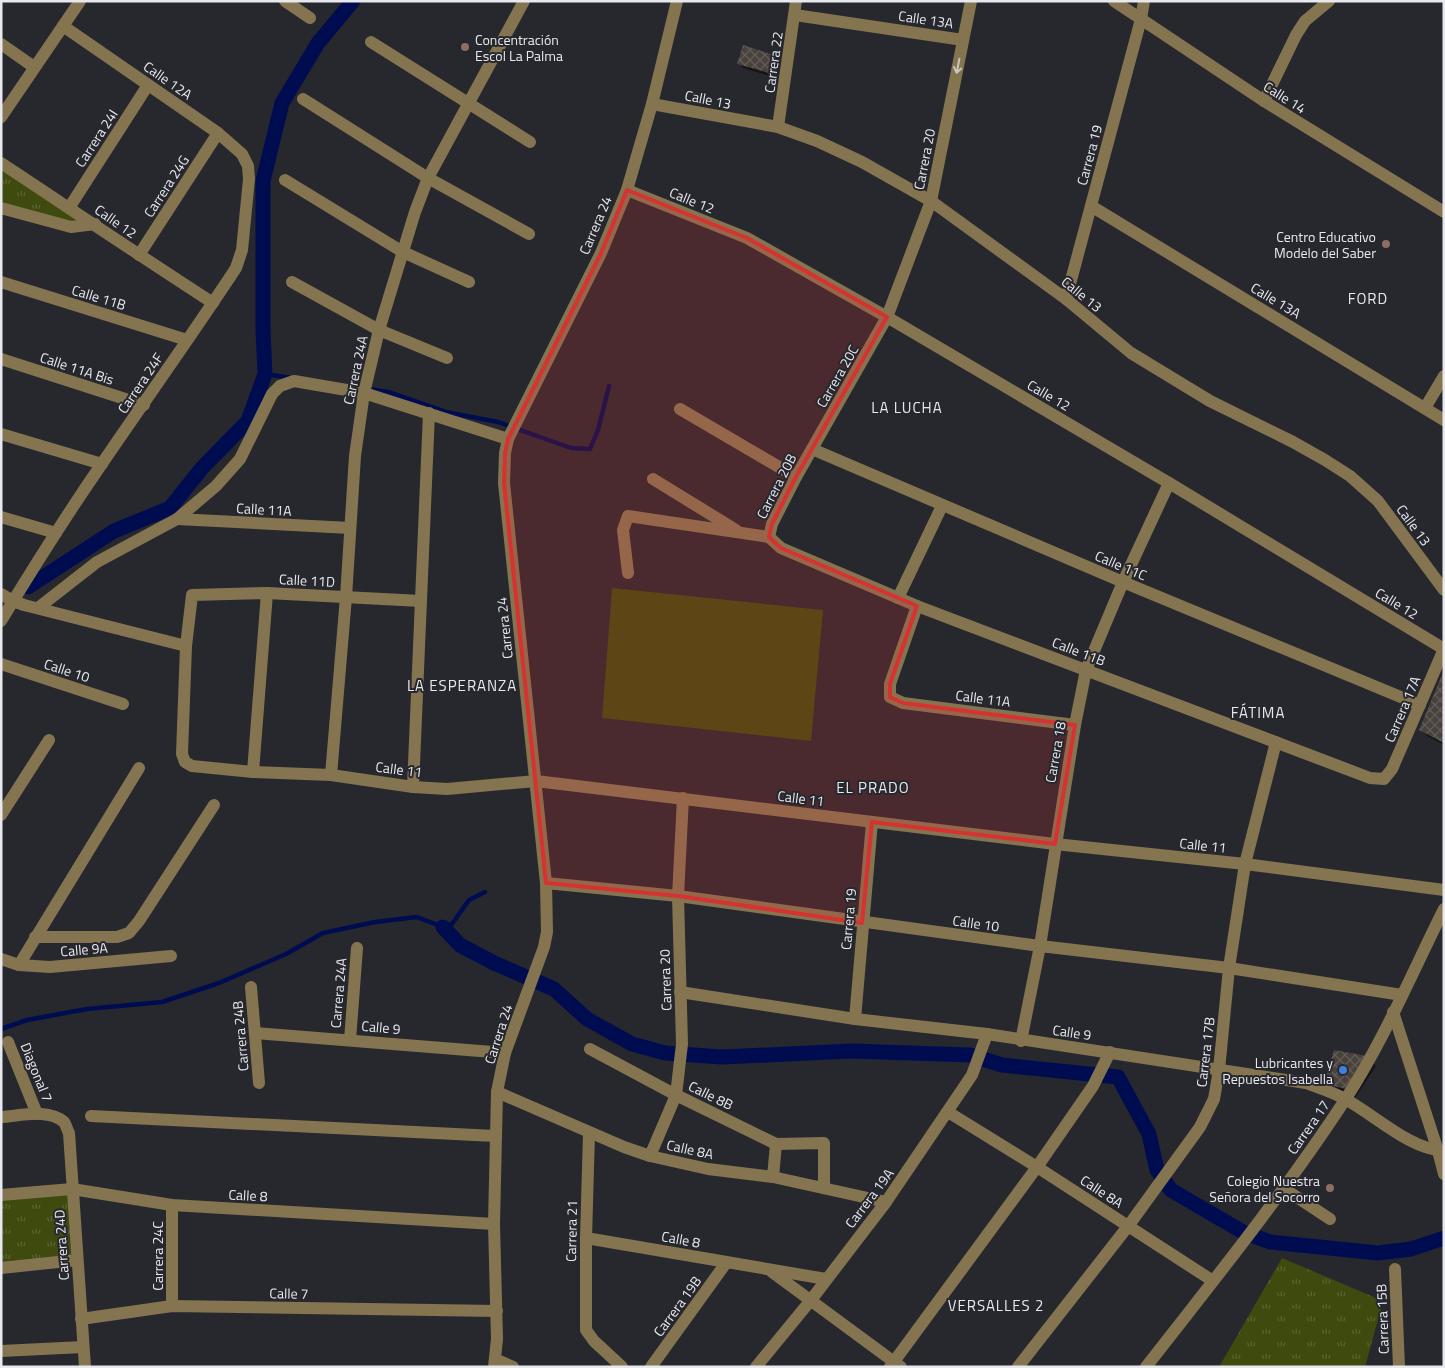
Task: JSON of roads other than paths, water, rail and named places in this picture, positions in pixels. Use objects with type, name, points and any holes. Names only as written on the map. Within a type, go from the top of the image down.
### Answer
[{"type":"street","points":[[1,117],[80,1]]},
{"type":"street","points":[[285,1],[310,18]]},
{"type":"street","name":"Carrera 24","points":[[494,1363],[497,1311],[494,1224],[497,1092],[505,1053],[540,961],[547,932],[546,883],[504,483],[505,453],[509,435],[600,253],[627,190],[652,104],[677,1]]},
{"type":"street","name":"Carrera 22","points":[[778,127],[796,1]]},
{"type":"street","name":"Carrera 20","points":[[887,317],[931,201],[971,1]]},
{"type":"street","name":"Calle 14","points":[[1114,1],[1264,101],[1444,212]]},
{"type":"street","points":[[1141,19],[1144,1]]},
{"type":"street","points":[[1264,101],[1296,35],[1305,21],[1329,1]]},
{"type":"street","name":"Carrera 24A","points":[[331,775],[346,597],[355,456],[364,392],[403,252],[428,178],[522,2]]},
{"type":"street","name":"Calle 13A","points":[[795,15],[963,40]]},
{"type":"street","name":"Carrera 19","points":[[1066,299],[1141,19]]},
{"type":"street","name":"Calle 12A","points":[[62,26],[218,133],[242,154],[248,166]]},
{"type":"street","points":[[371,42],[530,142]]},
{"type":"street","points":[[1,44],[34,68]]},
{"type":"street","name":"Carrera 24I","points":[[69,208],[148,85]]},
{"type":"street","points":[[303,99],[428,178],[529,234]]},
{"type":"street","name":"Calle 13","points":[[652,104],[778,127],[817,141],[862,162],[931,201],[1066,299],[1131,353],[1210,401],[1294,442],[1350,476],[1378,502],[1444,590]]},
{"type":"street","name":"Carrera 24G","points":[[139,255],[218,133]]},
{"type":"street","name":"Calle 12","points":[[1,163],[213,303]]},
{"type":"street","name":"Carrera 24F","points":[[13,601],[102,464],[236,268],[242,250],[249,179],[248,166]]},
{"type":"street","points":[[285,180],[403,252],[470,282]]},
{"type":"street","name":"Calle 12","points":[[627,190],[747,238],[887,317],[1444,649]]},
{"type":"street","name":"Calle 13A","points":[[1091,206],[1444,420]]},
{"type":"street","points":[[1,208],[71,227],[95,224]]},
{"type":"street","name":"Calle 11B","points":[[1,282],[187,340]]},
{"type":"street","points":[[292,282],[380,330],[447,358]]},
{"type":"street","name":"Carrera 20C","points":[[812,449],[887,317]]},
{"type":"street","name":"Calle 11A Bis","points":[[1,359],[144,405]]},
{"type":"street","points":[[1425,408],[1444,376]]},
{"type":"street","points":[[38,608],[97,562],[177,519],[216,486],[240,459],[272,394],[280,386],[294,381],[364,392],[429,413],[509,435]]},
{"type":"street","points":[[680,409],[796,477]]},
{"type":"street","points":[[413,787],[429,413]]},
{"type":"street","points":[[1,434],[102,464]]},
{"type":"street","name":"Carrera 20B","points":[[770,537],[772,524],[812,449]]},
{"type":"street","name":"Calle 11C","points":[[812,449],[942,506],[1420,705]]},
{"type":"street","points":[[653,479],[741,533]]},
{"type":"street","name":"Carrera 18","points":[[1021,1040],[1040,946],[1055,844],[1086,670],[1168,483]]},
{"type":"street","points":[[898,598],[942,506]]},
{"type":"street","points":[[628,573],[623,530],[628,516],[770,537]]},
{"type":"street","points":[[1,517],[56,533]]},
{"type":"street","name":"Calle 11A","points":[[177,519],[350,528]]},
{"type":"street","name":"Calle 11B","points":[[770,537],[781,548],[917,606],[1370,778],[1384,779]]},
{"type":"street","points":[[253,772],[266,592]]},
{"type":"street","name":"Calle 11D","points":[[186,646],[192,595],[266,592],[421,601]]},
{"type":"street","points":[[1,594],[13,601],[186,646]]},
{"type":"street","points":[[1,621],[13,601]]},
{"type":"street","name":"Calle 11A","points":[[917,606],[890,684],[890,697],[903,703],[1075,725]]},
{"type":"street","name":"Calle 11","points":[[186,646],[182,754],[185,762],[192,766],[253,772],[331,775],[413,787],[447,788],[536,781],[1055,844],[1245,864],[1444,890]]},
{"type":"street","name":"Carrera 17A","points":[[1384,779],[1392,769],[1444,649]]},
{"type":"street","name":"Calle 10","points":[[1,664],[122,704]]},
{"type":"street","points":[[1,815],[49,740]]},
{"type":"street","name":"Carrera 17B","points":[[1018,1367],[1129,1226],[1200,1127],[1214,1099],[1219,1070],[1229,968],[1245,864],[1276,742]]},
{"type":"street","points":[[19,965],[139,768]]},
{"type":"street","name":"Carrera 20","points":[[650,1156],[676,1095],[682,1044],[678,896],[683,798]]},
{"type":"street","points":[[35,936],[117,937],[129,933],[139,921],[214,805]]},
{"type":"street","name":"Carrera 19","points":[[855,1019],[872,822]]},
{"type":"street","name":"Calle 10","points":[[546,883],[678,896],[862,923],[1229,968],[1402,995]]},
{"type":"street","name":"Carrera 17","points":[[1146,1367],[1283,1188],[1346,1099],[1402,995],[1444,909]]},
{"type":"street","name":"Carrera 24A","points":[[350,1040],[357,948]]},
{"type":"street","name":"Calle 9A","points":[[1,959],[19,965],[50,967],[171,956]]},
{"type":"street","name":"Carrera 24B","points":[[251,987],[259,1083]]},
{"type":"street","name":"Calle 9","points":[[680,992],[855,1019],[987,1034],[1306,1083],[1346,1099],[1404,1136],[1422,1145],[1441,1151]]},
{"type":"street","points":[[1393,1012],[1441,1151],[1444,1174]]},
{"type":"street","name":"Calle 9","points":[[255,1033],[505,1053]]},
{"type":"street","name":"Carrera 19A","points":[[756,1367],[811,1300],[886,1202],[972,1075],[981,1056],[987,1034]]},
{"type":"street","name":"Diagonal 7","points":[[8,1042],[37,1114]]},
{"type":"street","name":"Calle 8B","points":[[590,1049],[676,1095],[776,1144],[824,1143],[824,1188]]},
{"type":"street","points":[[895,1365],[1093,1086],[1110,1052]]},
{"type":"street","name":"Calle 8A","points":[[497,1092],[624,1147],[650,1156],[708,1169],[773,1177],[886,1202]]},
{"type":"street","name":"Calle 8A","points":[[948,1112],[1213,1281]]},
{"type":"street","points":[[1,1117],[37,1114]]},
{"type":"street","name":"Carrera 24D","points":[[37,1114],[51,1116],[64,1122],[69,1133],[85,1367]]},
{"type":"street","points":[[90,1116],[495,1136]]},
{"type":"street","name":"Carrera 21","points":[[589,1132],[586,1330],[594,1341],[622,1367]]},
{"type":"street","points":[[773,1177],[776,1144]]},
{"type":"street","points":[[1283,1188],[1330,1220]]},
{"type":"street","name":"Calle 8","points":[[1,1195],[72,1190],[172,1205],[494,1224]]},
{"type":"street","name":"Carrera 24C","points":[[172,1205],[172,1306]]},
{"type":"street","name":"Calle 8","points":[[586,1238],[826,1279]]},
{"type":"street","points":[[1,1268],[77,1260]]},
{"type":"street","name":"Carrera 19B","points":[[651,1367],[726,1263]]},
{"type":"street","name":"Carrera 15B","points":[[1395,1269],[1399,1367]]},
{"type":"street","name":"Calle 8","points":[[770,1270],[895,1365]]},
{"type":"street","name":"Calle 7","points":[[81,1320],[172,1306],[497,1311]]},
{"type":"street","points":[[1,1351],[83,1347]]},
{"type":"street","points":[[494,1363],[513,1367]]},
{"type":"waterway","points":[[28,587],[114,531],[170,508],[202,468],[248,421],[265,374],[263,331],[263,181],[282,103],[318,43],[353,1]]},
{"type":"waterway","points":[[265,374],[292,378]]},
{"type":"waterway","points":[[369,389],[388,392],[446,412],[498,422],[571,448],[590,449],[598,430],[609,386]]},
{"type":"waterway","points":[[1,1029],[27,1020],[87,1009],[162,1002],[219,983],[286,954],[323,933],[375,922],[417,917],[443,927],[452,924],[469,900],[485,892]]},
{"type":"waterway","points":[[443,927],[460,945],[494,963],[554,989],[587,1019],[632,1044],[665,1053],[722,1057],[851,1051],[970,1055],[1002,1065],[1118,1077],[1149,1134],[1157,1170],[1171,1190],[1243,1232],[1270,1242],[1378,1253],[1411,1249],[1444,1238]]},
{"type":"place","name":"Concentración Escol La Palma","points":[[465,47]]},
{"type":"place","name":"Centro Educativo Modelo del Saber","points":[[1386,244]]},
{"type":"place","name":"Lubricantes y Repuestos Isabella","points":[[1343,1070]]},
{"type":"place","name":"Colegio Nuestra Señora del Socorro","points":[[1330,1188]]},
{"type":"district","name":"FORD","points":[[1368,298]]},
{"type":"district","name":"LA LUCHA","points":[[907,407]]},
{"type":"district","name":"LA ESPERANZA","points":[[462,685]]},
{"type":"district","name":"FÁTIMA","points":[[1258,712]]},
{"type":"district","name":"EL PRADO","points":[[873,787]]},
{"type":"district","name":"VERSALLES 2","points":[[996,1305]]}]
